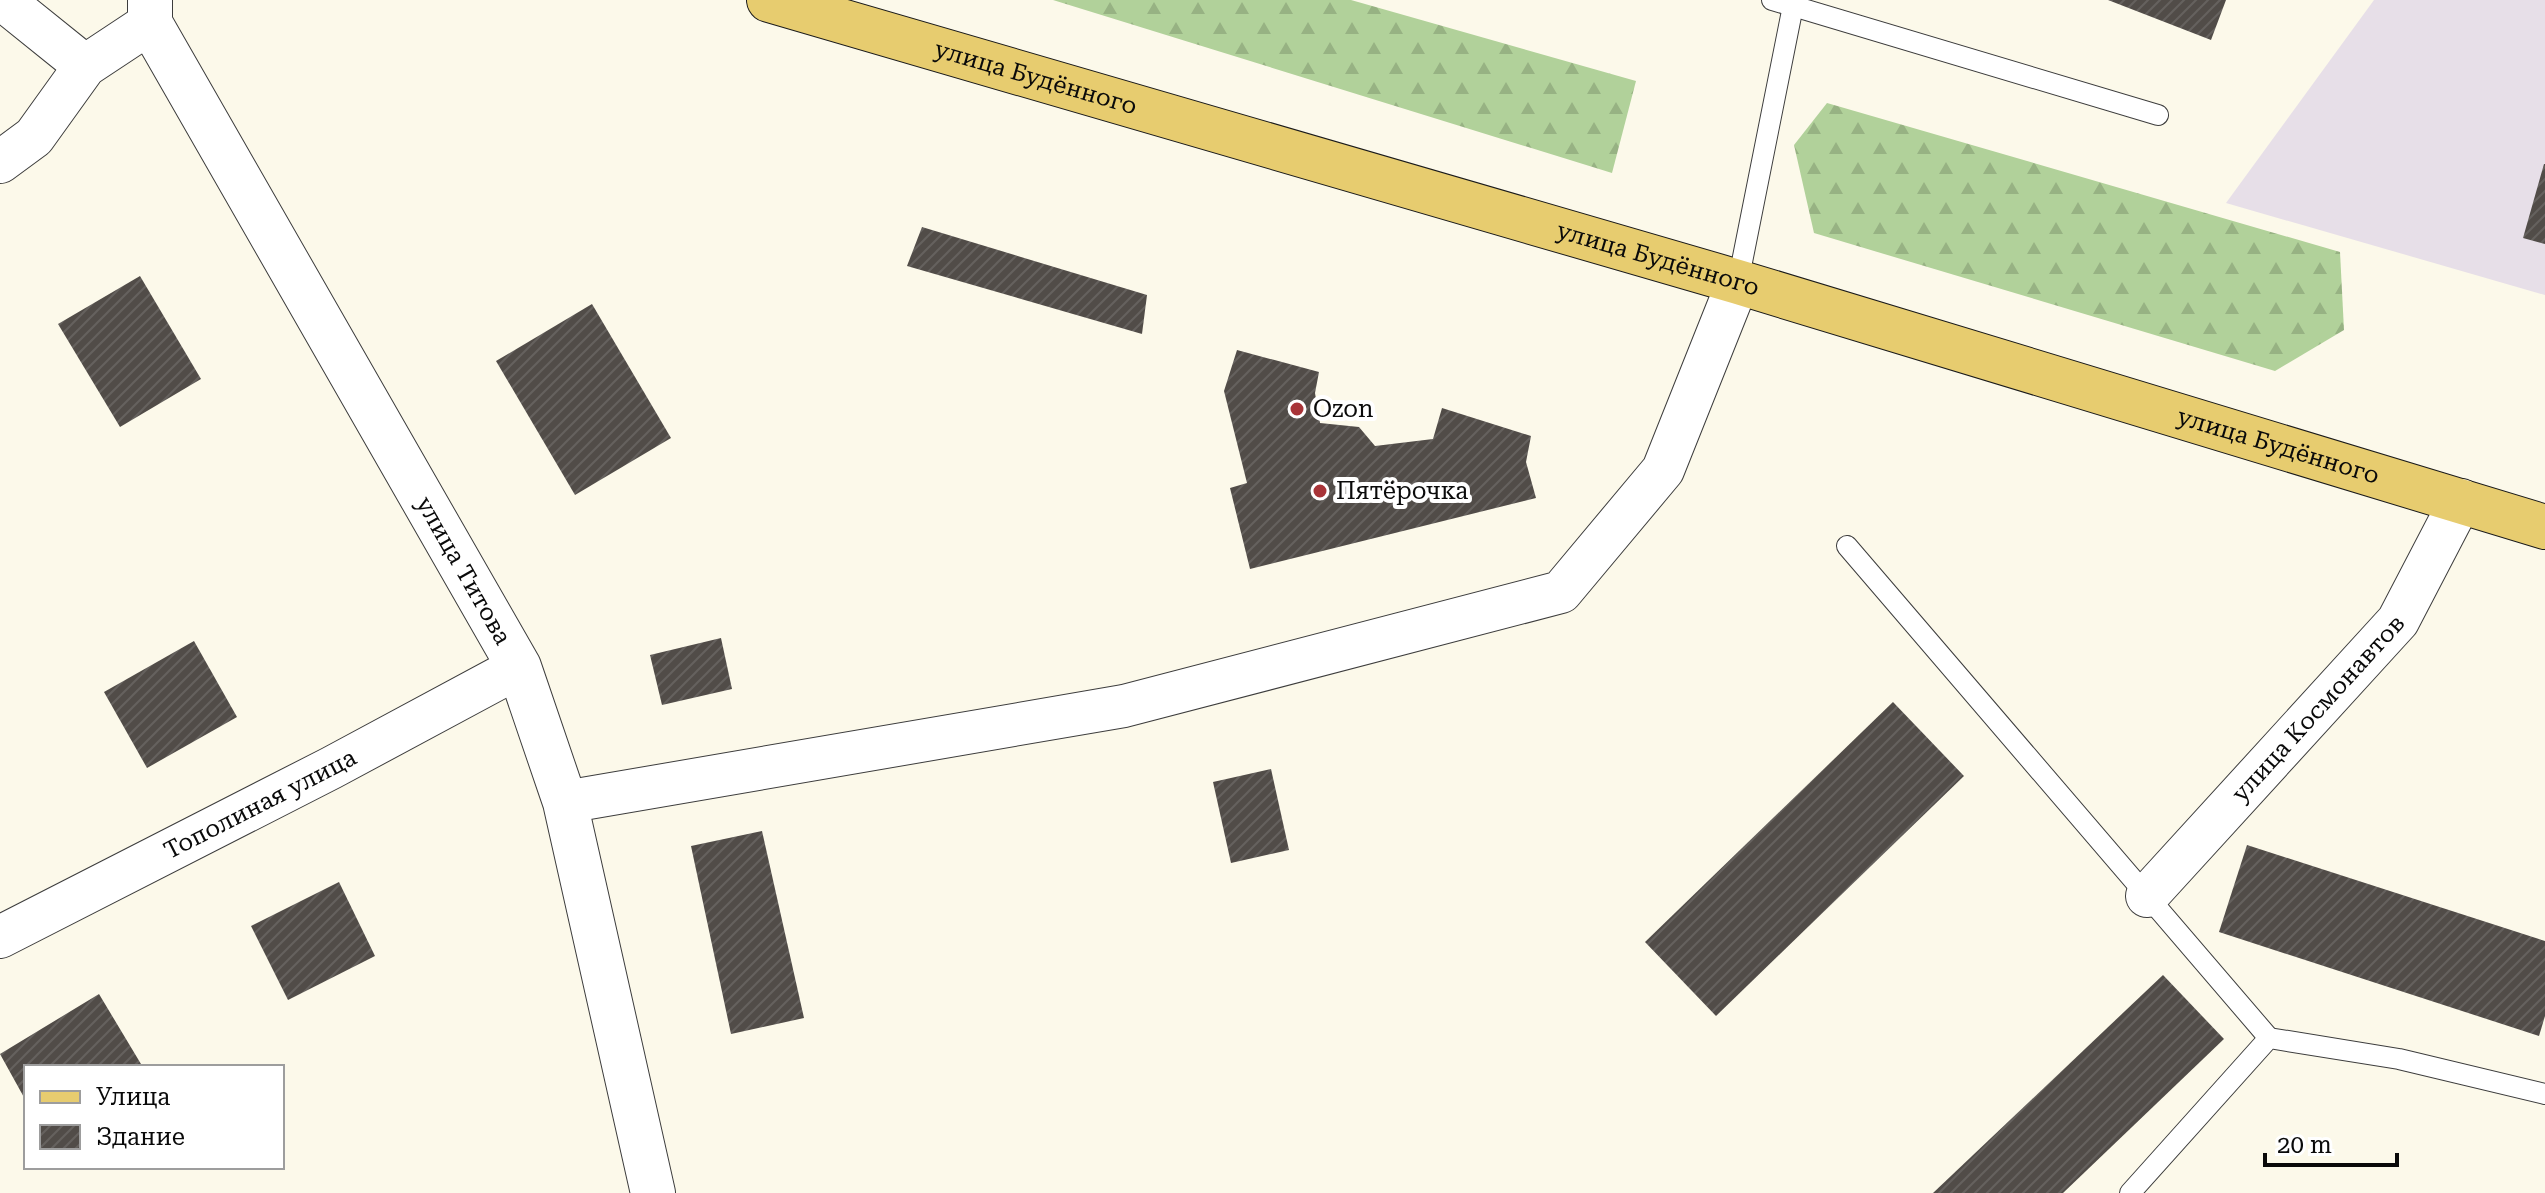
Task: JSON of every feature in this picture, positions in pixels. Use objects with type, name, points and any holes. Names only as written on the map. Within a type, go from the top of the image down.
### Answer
[{"type":"main road","name":"улица Будённого","points":[[769,0],[1738,282],[2545,527]]},
{"type":"street","points":[[3,0],[85,66]]},
{"type":"street","points":[[0,162],[34,137],[85,66],[150,11]]},
{"type":"street","name":"улица Титова","points":[[150,11],[519,667],[565,802],[653,1193]]},
{"type":"street","points":[[565,802],[1124,706],[1561,592],[1663,470],[1738,282]]},
{"type":"street","name":"улица Космонавтов","points":[[2147,896],[2398,621],[2461,500]]},
{"type":"street","name":"Тополиная улица","points":[[0,937],[331,768],[519,667]]},
{"type":"lane","points":[[1772,0],[2158,115]]},
{"type":"lane","points":[[1738,282],[1793,6]]},
{"type":"lane","points":[[1847,546],[2269,1038],[2399,1059],[2545,1094]]},
{"type":"lane","points":[[2130,1193],[2269,1038]]},
{"type":"shaded area","points":[[2374,0],[2545,0],[2545,295],[2226,203]]},
{"type":"green space","points":[[1053,0],[1351,0],[1636,81],[1612,173]]},
{"type":"green space","points":[[1827,103],[2340,252],[2344,330],[2275,371],[1814,233],[1794,145]]},
{"type":"building","points":[[2108,0],[2226,0],[2211,40]]},
{"type":"building","points":[[2545,164],[2545,244],[2523,238]]},
{"type":"building","points":[[922,227],[1147,295],[1142,334],[907,266]]},
{"type":"building","points":[[140,276],[201,379],[120,427],[58,324]]},
{"type":"building","points":[[592,304],[671,438],[575,495],[496,361]]},
{"type":"building","points":[[1237,350],[1319,372],[1315,393],[1320,423],[1359,427],[1375,446],[1433,439],[1442,408],[1531,436],[1526,462],[1536,498],[1250,569],[1230,488],[1247,483],[1224,391]]},
{"type":"building","points":[[721,638],[732,689],[662,705],[650,655]]},
{"type":"building","points":[[194,641],[237,717],[147,768],[104,692]]},
{"type":"building","points":[[1893,702],[1964,776],[1716,1016],[1645,942]]},
{"type":"building","points":[[1271,769],[1289,850],[1231,863],[1213,782]]},
{"type":"building","points":[[762,831],[804,1018],[731,1034],[691,846]]},
{"type":"building","points":[[2247,845],[2545,941],[2545,1016],[2539,1036],[2219,932]]},
{"type":"building","points":[[339,882],[375,956],[288,1000],[251,926]]},
{"type":"building","points":[[2163,975],[2224,1039],[2063,1193],[1933,1193]]},
{"type":"building","points":[[99,994],[141,1064],[24,1065],[24,1097],[0,1054]]},
{"type":"place","name":"Ozon","points":[[1297,409]]},
{"type":"place","name":"Пятёрочка","points":[[1320,491]]}]
